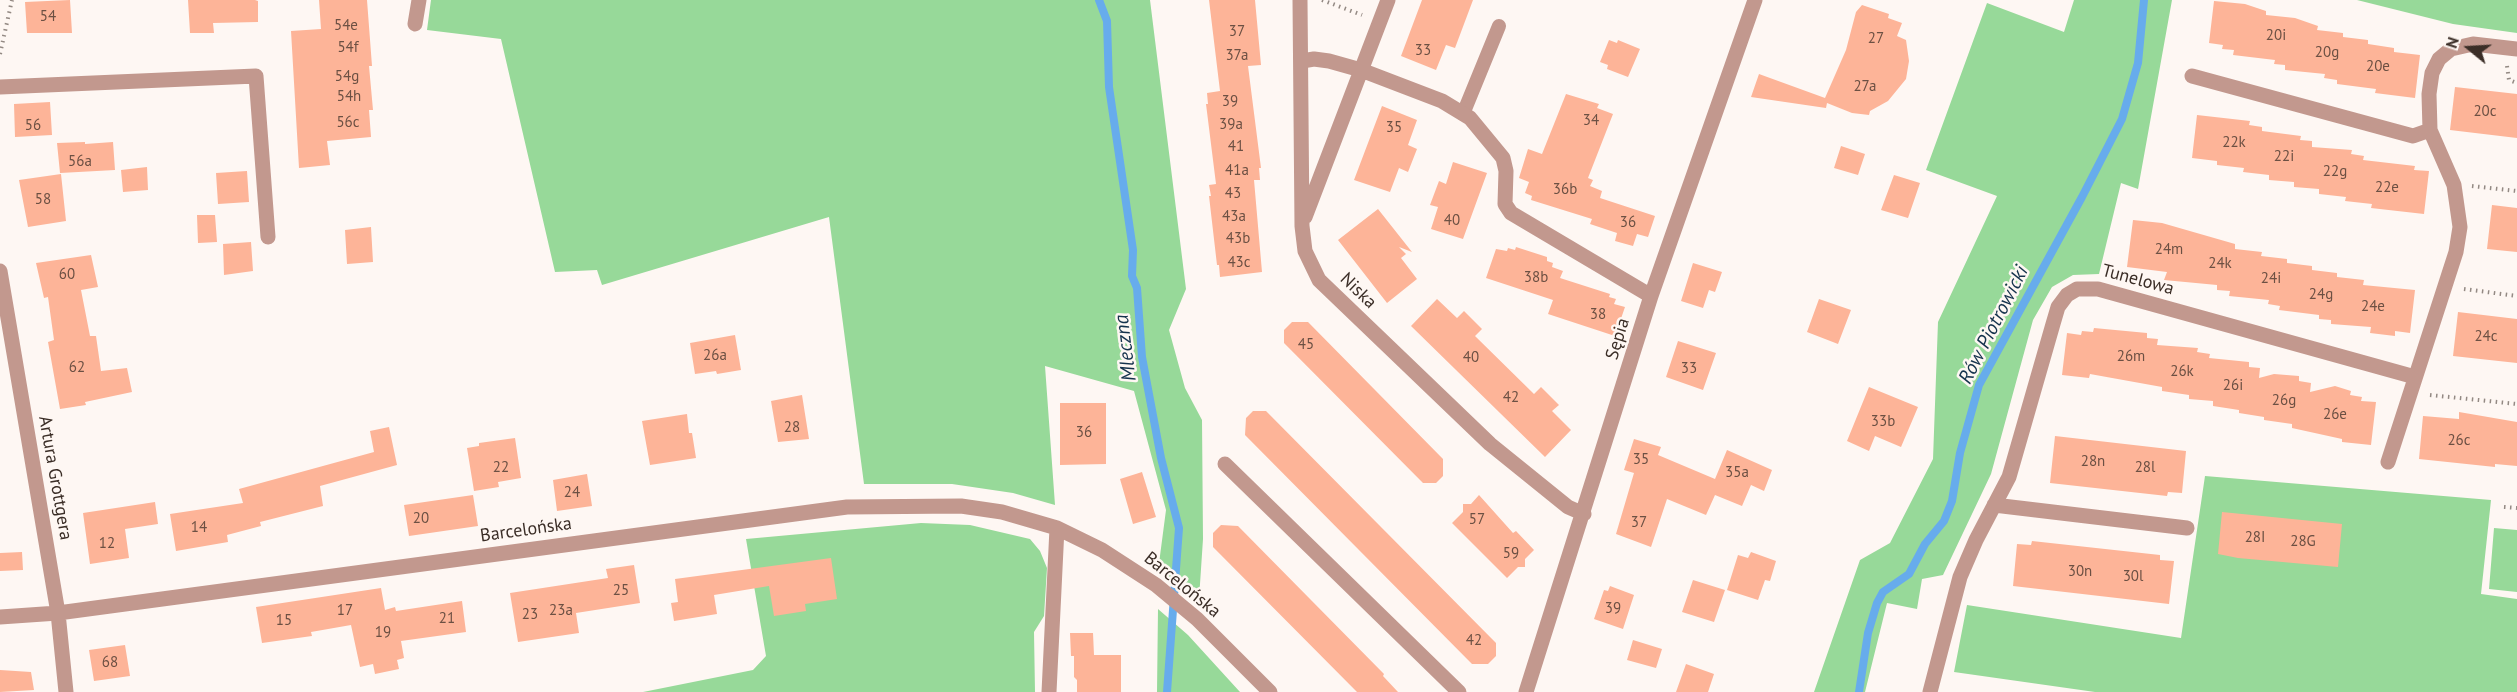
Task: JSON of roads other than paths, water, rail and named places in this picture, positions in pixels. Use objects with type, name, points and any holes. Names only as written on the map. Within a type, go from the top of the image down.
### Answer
[{"type":"street","points":[[415,24],[419,0]]},
{"type":"street","name":"Niska","points":[[1300,0],[1302,226],[1305,251],[1319,280],[1490,444],[1568,507],[1584,514]]},
{"type":"street","points":[[1302,226],[1388,0]]},
{"type":"street","name":"Sępia","points":[[1526,692],[1651,296],[1755,0]]},
{"type":"street","points":[[2388,462],[2456,252],[2460,227],[2454,185],[2430,130],[2429,94],[2432,73],[2439,59],[2451,49],[2473,44],[2517,49]]},
{"type":"street","points":[[1302,61],[1314,59],[1329,61],[1361,70],[1442,101],[1470,118],[1503,158],[1506,171],[1505,204],[1512,213],[1651,296]]},
{"type":"street","points":[[0,87],[256,76],[268,237]]},
{"type":"street","points":[[2192,76],[2413,136],[2430,130]]},
{"type":"street","name":"Artura Grottgera","points":[[0,272],[58,613],[66,692]]},
{"type":"street","name":"Tunelowa","points":[[1930,692],[1960,576],[2009,477],[2058,307],[2067,295],[2077,289],[2098,289],[2415,377]]},
{"type":"street","points":[[1224,464],[1459,692]]},
{"type":"street","points":[[1994,505],[2187,528]]},
{"type":"street","name":"Barcelońska","points":[[0,617],[58,613],[847,507],[961,506],[1002,512],[1056,528],[1102,550],[1155,585],[1197,619],[1270,692]]},
{"type":"street","points":[[1050,692],[1056,528]]},
{"type":"lane","points":[[1463,114],[1499,26]]},
{"type":"waterway","name":"Mleczna","points":[[1099,0],[1107,21],[1109,87],[1133,250],[1132,276],[1137,288],[1142,357],[1161,458],[1179,528],[1167,692]]},
{"type":"waterway","name":"Rów Piotrowicki","points":[[1859,692],[1868,633],[1877,603],[1883,592],[1909,574],[1925,544],[1944,521],[1952,501],[1960,453],[1979,385],[2122,119],[2138,63],[2144,0]]}]
